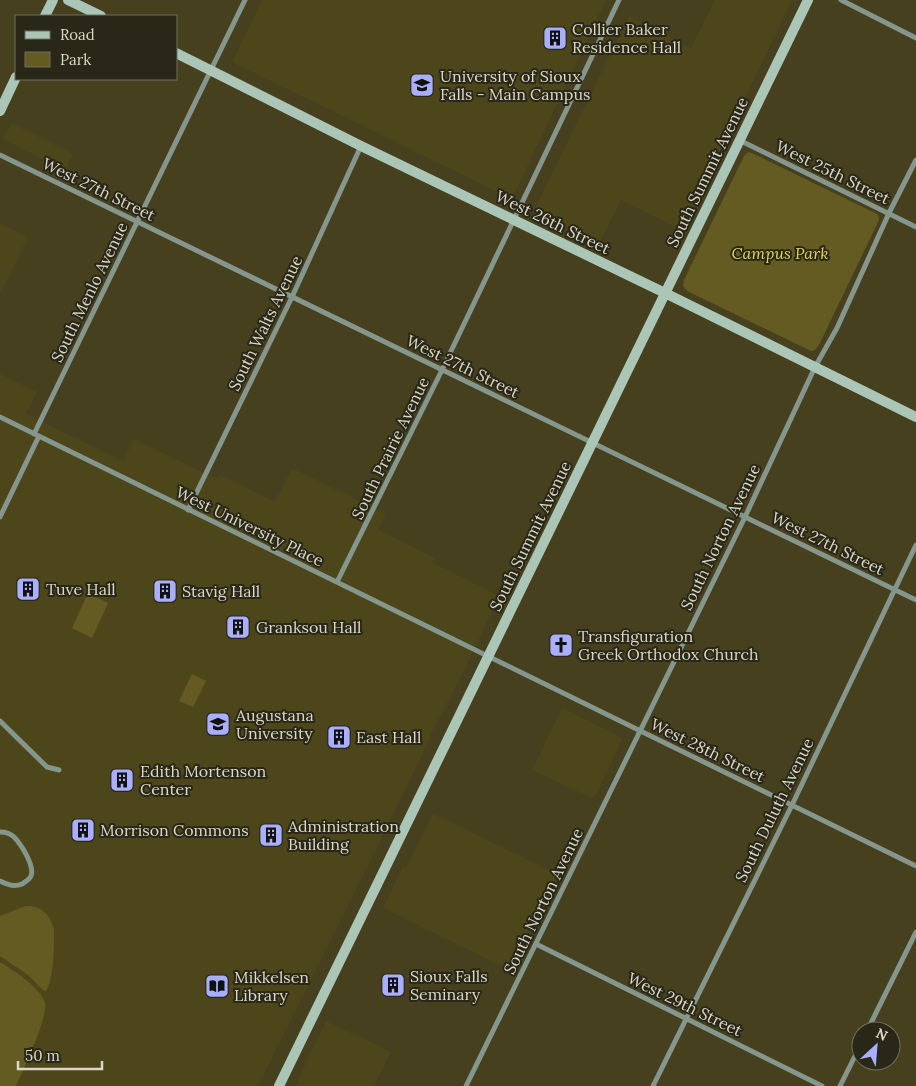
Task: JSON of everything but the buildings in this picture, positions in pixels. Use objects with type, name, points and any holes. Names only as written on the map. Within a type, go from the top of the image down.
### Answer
[{"type":"street","points":[[46,15],[53,0]]},
{"type":"street","points":[[68,0],[99,15]]},
{"type":"street","name":"South Menlo Avenue","points":[[0,517],[36,435],[245,0]]},
{"type":"street","name":"South Prairie Avenue","points":[[337,582],[442,370],[619,0]]},
{"type":"street","name":"South Summit Avenue","points":[[279,1086],[808,0]]},
{"type":"street","points":[[841,0],[916,38]]},
{"type":"street","name":"West 26th Street","points":[[178,54],[361,146],[916,417]]},
{"type":"street","points":[[0,110],[15,79]]},
{"type":"street","name":"West 25th Street","points":[[739,140],[916,227]]},
{"type":"street","name":"South Walts Avenue","points":[[188,510],[292,297],[361,146]]},
{"type":"street","name":"West 27th Street","points":[[0,155],[916,600]]},
{"type":"street","name":"South Norton Avenue","points":[[466,1086],[744,517],[815,367],[837,328],[889,213],[916,160]]},
{"type":"street","name":"West University Place","points":[[0,417],[488,656]]},
{"type":"street","name":"South Duluth Avenue","points":[[653,1086],[792,805],[916,545]]},
{"type":"street","name":"West 28th Street","points":[[488,656],[916,866]]},
{"type":"street","points":[[0,721],[47,767],[59,770]]},
{"type":"street","points":[[0,832],[14,836],[32,866],[31,876],[18,886],[7,885],[0,881]]},
{"type":"street","points":[[872,1021],[916,932]]},
{"type":"street","name":"West 29th Street","points":[[536,944],[822,1086]]},
{"type":"street","points":[[840,1086],[851,1064]]},
{"type":"shaded area","name":"University of Sioux Falls - Main Campus","points":[[262,0],[606,0],[512,199],[232,62]]},
{"type":"shaded area","name":"University of Sioux Falls - Main Campus","points":[[715,0],[792,0],[682,230],[621,200],[600,242],[534,210],[629,16],[691,48]]},
{"type":"shaded area","points":[[11,123],[73,154],[65,170],[3,139]]},
{"type":"shaded area","points":[[0,223],[28,237],[0,294]]},
{"type":"shaded area","name":"Augustana University","points":[[0,374],[37,392],[26,414],[123,461],[134,439],[217,479],[219,475],[275,502],[292,468],[386,514],[378,530],[435,558],[433,563],[499,596],[469,661],[432,732],[258,1086],[0,1086]]},
{"type":"shaded area","points":[[562,708],[623,738],[594,799],[532,770]]},
{"type":"shaded area","points":[[433,814],[557,874],[510,970],[383,908],[403,866],[406,868]]},
{"type":"shaded area","points":[[326,1021],[391,1052],[374,1086],[295,1086]]},
{"type":"green space","name":"Campus Park","points":[[748,152],[878,215],[879,220],[815,350],[811,351],[687,291],[683,286],[684,280],[744,156]]},
{"type":"green space","points":[[88,593],[108,603],[92,638],[72,628]]},
{"type":"green space","points":[[192,674],[206,681],[193,707],[179,701]]},
{"type":"green space","points":[[26,906],[41,909],[53,925],[54,953],[51,979],[46,991],[28,975],[0,956],[0,916]]},
{"type":"green space","points":[[0,962],[33,986],[45,1003],[43,1020],[16,1086],[0,1086]]},
{"type":"place","name":"Collier Baker Residence Hall","points":[[555,38]]},
{"type":"place","name":"University of Sioux Falls - Main Campus","points":[[422,85]]},
{"type":"place","name":"Tuve Hall","points":[[28,589]]},
{"type":"place","name":"Stavig Hall","points":[[165,591]]},
{"type":"place","name":"Granksou Hall","points":[[238,627]]},
{"type":"place","name":"Transfiguration Greek Orthodox Church","points":[[561,645]]},
{"type":"place","name":"Augustana University","points":[[218,724]]},
{"type":"place","name":"East Hall","points":[[339,737]]},
{"type":"place","name":"Edith Mortenson Center","points":[[122,780]]},
{"type":"place","name":"Morrison Commons","points":[[83,830]]},
{"type":"place","name":"Administration Building","points":[[271,835]]},
{"type":"place","name":"Sioux Falls Seminary","points":[[393,985]]},
{"type":"place","name":"Mikkelsen Library","points":[[217,986]]}]
